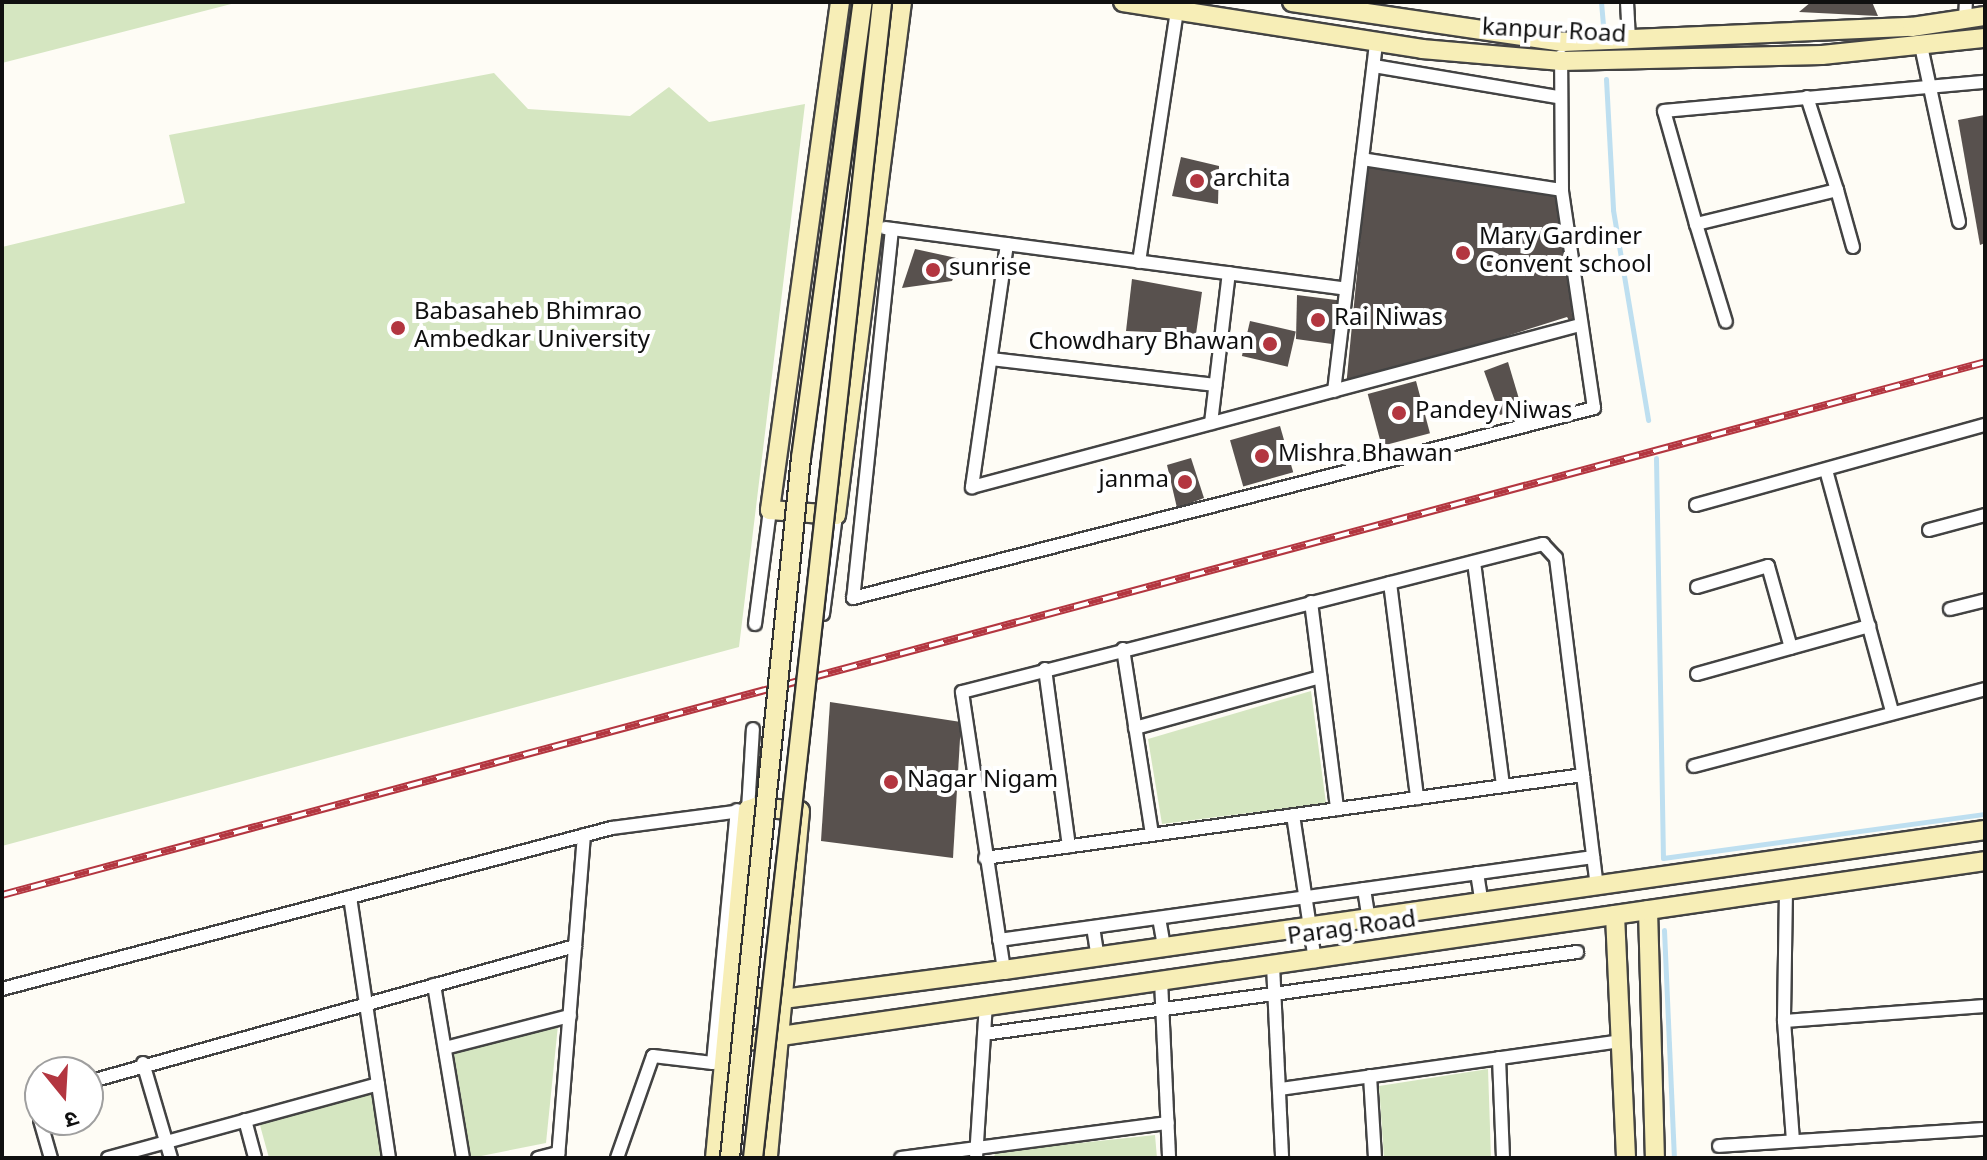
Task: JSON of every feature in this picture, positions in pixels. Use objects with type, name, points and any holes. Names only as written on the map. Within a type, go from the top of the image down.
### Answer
[{"type":"street","points":[[755,624],[840,2]]},
{"type":"street","points":[[730,1158],[792,535],[863,2]]},
{"type":"street","points":[[753,1158],[882,2]]},
{"type":"street","points":[[902,2],[853,598],[1594,408],[1562,190],[1557,97],[1560,42]]},
{"type":"street","name":"kanpur Road","points":[[1123,2],[1376,42],[1561,61],[1921,46],[1985,38]]},
{"type":"street","points":[[1627,2],[1629,41]]},
{"type":"street","points":[[1299,3],[1560,42],[1629,41],[1966,10],[1985,16]]},
{"type":"street","points":[[1318,32],[1322,7]]},
{"type":"street","points":[[1139,262],[1177,10]]},
{"type":"street","points":[[1334,391],[1376,42]]},
{"type":"street","points":[[1921,46],[1928,91],[1959,222]]},
{"type":"street","points":[[1374,66],[1557,97]]},
{"type":"street","points":[[1726,322],[1664,111],[1807,97],[1928,91],[1985,82]]},
{"type":"street","points":[[1807,97],[1853,247]]},
{"type":"street","points":[[1362,159],[1562,190]]},
{"type":"street","points":[[1696,224],[1837,190]]},
{"type":"street","points":[[883,228],[1346,289]]},
{"type":"street","points":[[823,614],[883,228]]},
{"type":"street","points":[[1007,244],[972,487],[1580,325]]},
{"type":"street","points":[[1211,423],[1229,273]]},
{"type":"street","points":[[991,359],[1215,385]]},
{"type":"street","points":[[1696,505],[1985,425]]},
{"type":"street","points":[[1826,470],[1892,712]]},
{"type":"street","points":[[770,510],[836,515]]},
{"type":"street","points":[[1929,530],[1985,515]]},
{"type":"street","points":[[1552,547],[1595,872],[1480,889],[1365,894],[1159,921],[1094,931],[1002,956],[962,692],[1474,562],[1552,547]]},
{"type":"street","points":[[1474,562],[1503,786]]},
{"type":"street","points":[[1697,587],[1768,566],[1791,648]]},
{"type":"street","points":[[1390,583],[1417,798]]},
{"type":"street","points":[[1950,609],[1985,600]]},
{"type":"street","points":[[1311,602],[1337,809]]},
{"type":"street","points":[[1697,674],[1869,626]]},
{"type":"street","points":[[1123,649],[1152,835]]},
{"type":"street","points":[[1045,669],[1069,846]]},
{"type":"street","points":[[1135,728],[1320,677]]},
{"type":"street","points":[[1694,766],[1985,689]]},
{"type":"street","points":[[768,1158],[807,724]]},
{"type":"street","points":[[617,1158],[653,1056],[713,1063],[753,729]]},
{"type":"street","points":[[985,858],[1583,775]]},
{"type":"street","points":[[2,989],[584,835],[743,810],[800,811]]},
{"type":"street","points":[[715,1158],[731,997],[743,810]]},
{"type":"street","points":[[1293,815],[1315,961]]},
{"type":"street","name":"Parag Road","points":[[731,997],[783,999],[1002,956],[1098,953],[1369,916],[1480,889],[1595,872],[1668,876],[1985,830]]},
{"type":"street","points":[[538,1158],[558,1155],[584,835]]},
{"type":"street","name":"Parag Road","points":[[726,1044],[779,1040],[986,1004],[1315,961],[1985,861]]},
{"type":"street","points":[[1668,876],[1671,907]]},
{"type":"street","points":[[1786,890],[1784,1021],[1793,1141]]},
{"type":"street","points":[[1365,894],[1369,916]]},
{"type":"street","points":[[350,897],[389,1158]]},
{"type":"street","points":[[1648,910],[1655,1158]]},
{"type":"street","points":[[1615,915],[1626,1158]]},
{"type":"street","points":[[1159,921],[1164,944]]},
{"type":"street","points":[[1094,931],[1098,953]]},
{"type":"street","points":[[104,1076],[143,1063],[575,946]]},
{"type":"street","points":[[984,1034],[1577,952]]},
{"type":"street","points":[[1273,965],[1282,1158]]},
{"type":"street","points":[[1161,980],[1169,1158]]},
{"type":"street","points":[[434,985],[463,1158]]},
{"type":"street","points":[[976,1158],[986,1004]]},
{"type":"street","points":[[1784,1021],[1985,1006]]},
{"type":"street","points":[[445,1048],[570,1016]]},
{"type":"street","points":[[1280,1089],[1620,1041]]},
{"type":"street","points":[[1499,1058],[1503,1158]]},
{"type":"street","points":[[143,1063],[171,1158]]},
{"type":"street","points":[[1370,1076],[1375,1158]]},
{"type":"street","points":[[108,1158],[378,1084]]},
{"type":"street","points":[[245,1120],[255,1158]]},
{"type":"street","points":[[901,1158],[977,1143],[1168,1123]]},
{"type":"street","points":[[1719,1146],[1985,1129]]},
{"type":"street","points":[[45,1136],[51,1158]]},
{"type":"green space","points":[[2,2],[239,2],[2,63]]},
{"type":"green space","name":"Babasaheb Bhimrao Ambedkar University","points":[[494,73],[528,109],[630,116],[669,87],[709,122],[805,104],[739,647],[2,846],[2,247],[185,203],[169,135]]},
{"type":"green space","points":[[1311,691],[1326,803],[1162,824],[1148,739]]},
{"type":"green space","points":[[558,1025],[546,1143],[471,1158],[454,1054]]},
{"type":"green space","points":[[1488,1069],[1491,1158],[1384,1158],[1379,1086]]},
{"type":"green space","points":[[372,1087],[382,1158],[269,1158],[258,1118]]},
{"type":"green space","points":[[1155,1135],[1157,1158],[994,1158],[995,1152]]},
{"type":"building","points":[[1811,2],[1872,2],[1878,16],[1799,12]]},
{"type":"building","points":[[1985,115],[1985,243],[1980,245],[1958,120]]},
{"type":"building","name":"archita","points":[[1181,157],[1219,166],[1218,204],[1172,196]]},
{"type":"building","name":"Mary Gardiner Convent school","points":[[1368,160],[1562,190],[1573,327],[1567,317],[1346,387]]},
{"type":"building","name":"sunrise","points":[[915,249],[961,259],[952,281],[902,288]]},
{"type":"building","points":[[1132,279],[1202,292],[1196,334],[1126,331]]},
{"type":"building","name":"Rai Niwas","points":[[1297,295],[1344,301],[1332,344],[1296,339]]},
{"type":"building","name":"Chowdhary Bhawan","points":[[1250,321],[1296,332],[1288,367],[1242,356]]},
{"type":"building","points":[[1508,362],[1522,409],[1500,415],[1484,371]]},
{"type":"building","name":"Pandey Niwas","points":[[1416,381],[1430,433],[1382,446],[1368,394]]},
{"type":"building","name":"Mishra Bhawan","points":[[1280,426],[1293,472],[1243,486],[1230,440]]},
{"type":"building","name":"janma","points":[[1191,458],[1204,498],[1177,508],[1167,465]]},
{"type":"building","name":"Nagar Nigam","points":[[830,702],[961,722],[953,858],[821,841]]},
{"type":"waterway","points":[[1601,2],[1603,25]]},
{"type":"waterway","points":[[1606,79],[1613,210],[1648,420]]},
{"type":"waterway","points":[[1656,458],[1663,858],[1985,814]]},
{"type":"waterway","points":[[1664,930],[1674,1158]]},
{"type":"railway","points":[[2,895],[1985,362]]},
{"type":"place","name":"archita","points":[[1197,181]]},
{"type":"place","name":"Mary Gardiner Convent school","points":[[1463,253]]},
{"type":"place","name":"sunrise","points":[[933,270]]},
{"type":"place","name":"Rai Niwas","points":[[1318,320]]},
{"type":"place","name":"Babasaheb Bhimrao Ambedkar University","points":[[398,328]]},
{"type":"place","name":"Chowdhary Bhawan","points":[[1270,344]]},
{"type":"place","name":"Pandey Niwas","points":[[1399,413]]},
{"type":"place","name":"Mishra Bhawan","points":[[1262,456]]},
{"type":"place","name":"janma","points":[[1185,482]]},
{"type":"place","name":"Nagar Nigam","points":[[891,782]]}]
